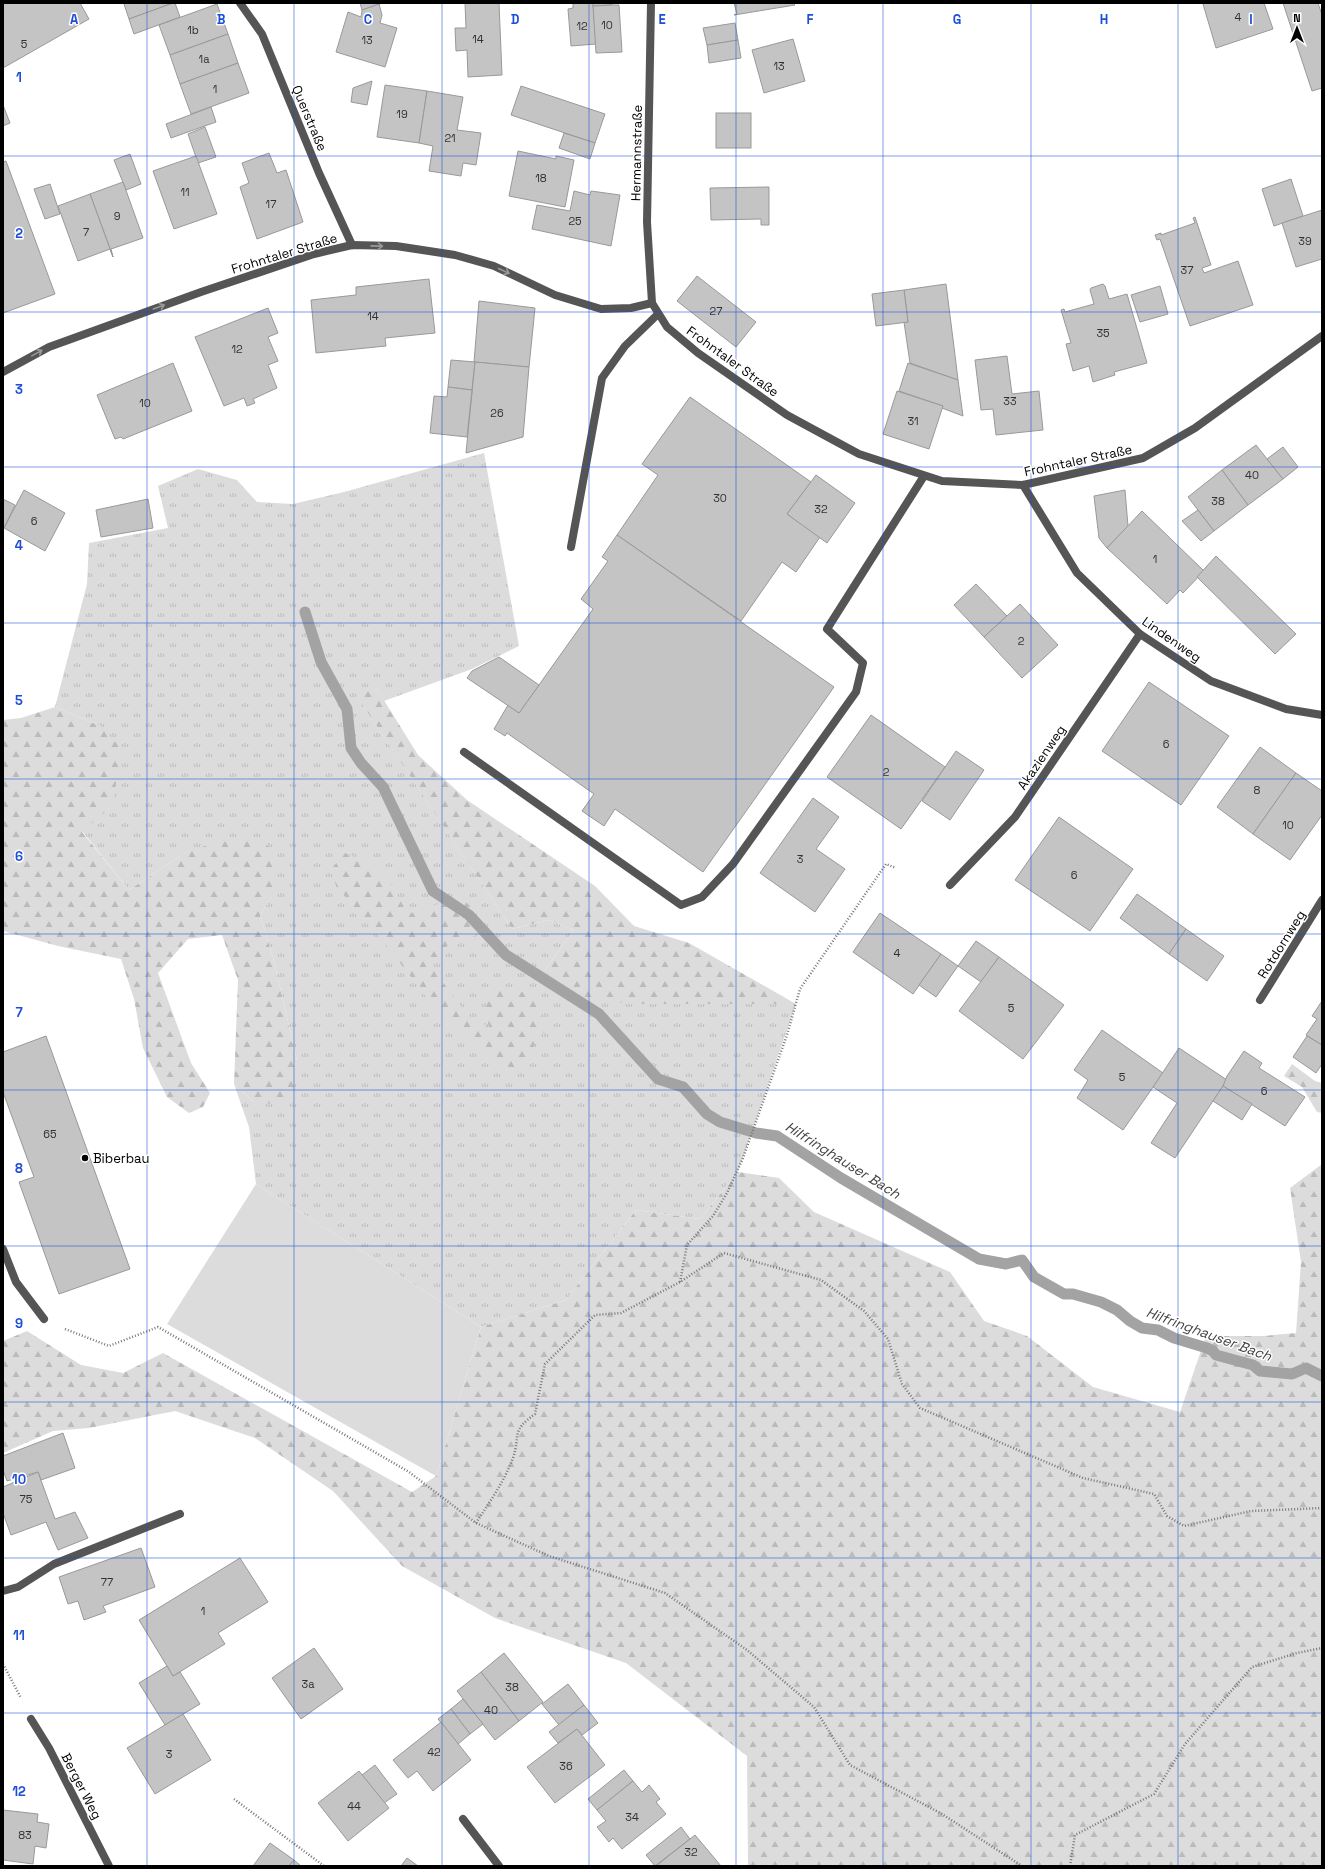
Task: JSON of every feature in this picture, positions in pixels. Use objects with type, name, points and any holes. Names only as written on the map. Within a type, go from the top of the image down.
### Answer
[{"type":"street","name":"Querstraße","points":[[240,3],[262,34],[352,245]]},
{"type":"street","name":"Hermannstraße","points":[[651,3],[647,222],[652,304]]},
{"type":"street","name":"Frohntaler Straße","points":[[3,372],[49,347],[194,294],[314,254],[352,245],[396,246],[455,255],[494,266],[554,295],[601,309],[631,308],[652,304],[667,327],[698,353],[787,415],[859,454],[942,481],[1023,485],[1143,458],[1195,428],[1322,336]]},
{"type":"street","points":[[571,547],[602,378],[625,346],[658,314]]},
{"type":"street","points":[[464,752],[681,904],[702,897],[733,864],[856,692],[863,663],[827,629],[924,476]]},
{"type":"street","name":"Lindenweg","points":[[1023,485],[1077,572],[1140,634],[1212,681],[1286,709],[1322,715]]},
{"type":"street","name":"Akazienweg","points":[[950,885],[1015,817],[1140,634]]},
{"type":"street","name":"Rotdornweg","points":[[1260,1000],[1322,900]]},
{"type":"street","points":[[3,1249],[16,1282],[44,1319]]},
{"type":"street","points":[[3,1591],[18,1587],[54,1564],[180,1514]]},
{"type":"street","name":"Berger Weg","points":[[31,1719],[49,1748],[109,1866]]},
{"type":"street","points":[[463,1818],[499,1866]]},
{"type":"path","points":[[680,1282],[687,1245],[713,1216],[727,1193],[743,1158],[787,1035],[800,989],[886,864],[896,868]]},
{"type":"path","points":[[476,1523],[497,1490],[513,1458],[516,1434],[524,1422],[536,1414],[545,1364],[594,1315],[621,1313],[680,1282],[724,1253],[821,1280],[864,1311],[888,1339],[902,1384],[920,1408],[1083,1478],[1154,1494],[1167,1516],[1184,1526],[1251,1512],[1322,1508]]},
{"type":"path","points":[[44,1319],[70,1332],[109,1346],[158,1327],[409,1472],[476,1523],[549,1556],[665,1593],[747,1650],[814,1708],[850,1765],[942,1814],[1022,1866]]},
{"type":"path","points":[[1070,1866],[1076,1835],[1154,1794],[1185,1744],[1252,1667],[1297,1653],[1322,1648]]},
{"type":"path","points":[[3,1664],[31,1719]]},
{"type":"path","points":[[234,1799],[324,1866]]},
{"type":"green space","points":[[484,453],[519,646],[472,669],[384,701],[377,689],[357,696],[512,929],[549,920],[574,930],[545,970],[632,1004],[796,1004],[738,1172],[700,1219],[636,1210],[566,1300],[481,1327],[256,1184],[249,1127],[234,1084],[254,1102],[297,1061],[274,961],[260,915],[272,896],[188,851],[129,890],[82,831],[113,805],[100,726],[55,707],[87,584],[89,543],[168,528],[158,486],[198,469],[237,480],[257,502],[293,504],[344,492]]},
{"type":"green space","points":[[377,689],[418,755],[467,800],[595,886],[634,926],[689,943],[796,1004],[632,1004],[568,995],[545,970],[574,930],[549,920],[512,929],[356,695]]},
{"type":"green space","points":[[55,707],[100,726],[121,748],[113,805],[82,832],[129,890],[188,851],[226,840],[263,838],[279,864],[272,896],[260,915],[274,961],[297,1061],[294,1090],[277,1104],[254,1102],[234,1084],[238,980],[222,935],[188,939],[158,973],[191,1063],[210,1093],[203,1107],[189,1113],[167,1097],[143,1048],[134,999],[121,959],[58,946],[3,931],[3,720],[21,718]]},
{"type":"green space","points":[[345,853],[383,870],[408,914],[460,897],[477,912],[477,935],[447,946],[431,966],[468,1016],[489,1027],[485,1008],[495,990],[513,987],[535,998],[546,1029],[512,1077],[446,1022],[387,946],[336,886],[332,868]]},
{"type":"green space","points":[[1292,1064],[1315,1081],[1322,1083],[1322,1113],[1317,1112],[1302,1087],[1284,1076]]},
{"type":"green space","points":[[1322,1164],[1322,1866],[748,1866],[747,1756],[626,1663],[495,1618],[402,1566],[333,1491],[255,1438],[175,1411],[89,1428],[53,1431],[3,1453],[3,1341],[27,1331],[81,1365],[123,1373],[163,1353],[412,1492],[436,1476],[481,1327],[566,1300],[636,1210],[700,1219],[738,1172],[779,1178],[814,1212],[950,1272],[984,1321],[1027,1336],[1093,1387],[1180,1412],[1206,1336],[1263,1336],[1296,1333],[1301,1262],[1290,1188]]},
{"type":"green space","points":[[256,1184],[481,1327],[436,1476],[167,1324]]},
{"type":"building","points":[[3,3],[80,3],[89,19],[3,68]]},
{"type":"building","points":[[173,3],[129,19],[124,4]]},
{"type":"building","points":[[175,3],[180,17],[134,34],[129,19]]},
{"type":"building","points":[[360,3],[383,3],[362,10]]},
{"type":"building","points":[[465,3],[499,3],[502,75],[468,77],[467,50],[456,51],[455,28],[466,28]]},
{"type":"building","points":[[573,3],[593,3],[596,44],[571,46],[568,9],[573,8]]},
{"type":"building","points":[[593,3],[612,3],[612,5],[593,6]]},
{"type":"building","points":[[734,3],[793,3],[795,5],[734,15],[737,14]]},
{"type":"building","points":[[1264,3],[1273,29],[1216,48],[1203,4]]},
{"type":"building","points":[[1283,3],[1318,3],[1322,15],[1322,88],[1312,91]]},
{"type":"building","points":[[217,4],[228,34],[170,55],[159,25]]},
{"type":"building","points":[[379,4],[382,15],[380,23],[397,28],[385,67],[336,52],[348,12],[361,17],[362,10]]},
{"type":"building","points":[[619,5],[622,52],[596,53],[593,6]]},
{"type":"building","points":[[735,23],[738,40],[707,45],[703,28]]},
{"type":"building","points":[[228,34],[238,63],[180,84],[170,55]]},
{"type":"building","points":[[793,39],[805,81],[764,93],[752,50]]},
{"type":"building","points":[[738,40],[741,58],[709,63],[707,45]]},
{"type":"building","points":[[238,63],[249,93],[191,114],[180,84]]},
{"type":"building","points":[[372,81],[367,105],[351,102],[353,88]]},
{"type":"building","points":[[385,85],[427,91],[419,143],[377,137]]},
{"type":"building","points":[[521,86],[605,114],[595,143],[511,115]]},
{"type":"building","points":[[427,91],[463,97],[457,130],[481,133],[476,165],[463,163],[461,176],[429,171],[433,146],[419,143]]},
{"type":"building","points":[[3,105],[10,123],[3,126]]},
{"type":"building","points":[[211,107],[216,122],[171,138],[166,124]]},
{"type":"building","points":[[716,113],[751,113],[751,148],[716,148]]},
{"type":"building","points":[[205,127],[216,157],[198,163],[188,134]]},
{"type":"building","points":[[564,133],[595,143],[590,159],[559,148]]},
{"type":"building","points":[[518,151],[556,159],[556,156],[574,160],[565,207],[509,196]]},
{"type":"building","points":[[269,153],[277,173],[286,170],[303,222],[257,239],[240,187],[249,183],[242,163]]},
{"type":"building","points":[[130,154],[141,184],[126,190],[114,160]]},
{"type":"building","points":[[196,156],[217,214],[174,229],[153,171]]},
{"type":"building","points":[[6,161],[55,294],[3,313],[3,162]]},
{"type":"building","points":[[1291,179],[1303,216],[1274,226],[1262,189]]},
{"type":"building","points":[[123,182],[143,238],[111,249],[113,257],[90,194]]},
{"type":"building","points":[[50,184],[60,214],[45,219],[34,189]]},
{"type":"building","points":[[769,187],[769,225],[761,225],[761,219],[711,220],[710,188]]},
{"type":"building","points":[[574,191],[590,195],[591,191],[620,195],[611,246],[532,229],[537,205],[570,211]]},
{"type":"building","points":[[90,194],[113,257],[110,249],[78,261],[58,206]]},
{"type":"building","points":[[1322,210],[1322,259],[1296,267],[1282,223]]},
{"type":"building","points":[[1195,217],[1211,265],[1202,268],[1204,273],[1238,261],[1253,305],[1190,326],[1160,239],[1157,240],[1155,235],[1161,233],[1161,235],[1195,223],[1193,218]]},
{"type":"building","points":[[697,276],[756,322],[736,347],[677,301]]},
{"type":"building","points":[[429,279],[435,333],[385,338],[386,346],[316,353],[311,300],[356,295],[356,287]]},
{"type":"building","points":[[946,284],[958,380],[910,363],[904,322],[908,322],[904,290]]},
{"type":"building","points":[[1103,284],[1109,299],[1127,294],[1147,363],[1114,372],[1115,375],[1093,382],[1089,366],[1073,371],[1066,344],[1071,343],[1061,310],[1064,309],[1065,312],[1094,304],[1090,290],[1091,288]]},
{"type":"building","points":[[1160,286],[1168,314],[1140,322],[1131,295]]},
{"type":"building","points":[[904,290],[908,322],[876,326],[872,294]]},
{"type":"building","points":[[479,301],[535,308],[529,367],[474,362]]},
{"type":"building","points":[[268,308],[278,333],[268,337],[278,361],[268,365],[277,388],[253,399],[255,403],[247,406],[244,398],[224,406],[195,337]]},
{"type":"building","points":[[1007,356],[1012,394],[1039,391],[1043,430],[996,435],[993,409],[981,410],[975,360]]},
{"type":"building","points":[[451,360],[475,362],[472,390],[448,387]]},
{"type":"building","points":[[475,362],[529,367],[523,437],[466,453]]},
{"type":"building","points":[[173,363],[192,411],[123,439],[121,437],[115,439],[97,395]]},
{"type":"building","points":[[908,363],[958,380],[963,416],[942,408],[943,406],[899,391]]},
{"type":"building","points":[[448,387],[472,390],[467,437],[430,433],[434,396],[447,397]]},
{"type":"building","points":[[897,391],[943,406],[929,449],[883,434]]},
{"type":"building","points":[[690,397],[811,482],[787,514],[820,537],[796,572],[782,562],[741,621],[617,535],[658,475],[642,464]]},
{"type":"building","points":[[1256,445],[1283,479],[1248,505],[1222,470]]},
{"type":"building","points":[[1283,447],[1298,467],[1283,479],[1267,459]]},
{"type":"building","points":[[1222,470],[1248,505],[1214,531],[1188,497]]},
{"type":"building","points":[[816,475],[855,503],[827,543],[787,514]]},
{"type":"building","points":[[24,490],[65,513],[45,551],[4,528]]},
{"type":"building","points":[[1125,490],[1128,526],[1107,548],[1099,538],[1094,496]]},
{"type":"building","points":[[3,499],[15,505],[4,528],[3,528]]},
{"type":"building","points":[[148,499],[153,528],[101,537],[96,510]]},
{"type":"building","points":[[1198,510],[1214,531],[1201,541],[1182,521]]},
{"type":"building","points":[[1142,511],[1204,571],[1183,593],[1180,590],[1167,604],[1107,548]]},
{"type":"building","points":[[617,535],[834,687],[703,872],[615,809],[604,826],[582,811],[594,794],[507,733],[505,736],[494,729],[508,705],[519,713],[593,609],[581,599],[608,561],[602,557]]},
{"type":"building","points":[[1216,556],[1296,634],[1275,654],[1197,577]]},
{"type":"building","points":[[976,584],[1007,616],[984,637],[954,605]]},
{"type":"building","points":[[1020,604],[1058,645],[1022,678],[984,637]]},
{"type":"building","points":[[499,657],[539,685],[519,713],[467,678],[472,671]]},
{"type":"building","points":[[1149,682],[1229,736],[1181,805],[1102,751]]},
{"type":"building","points":[[871,715],[945,767],[901,829],[827,777]]},
{"type":"building","points":[[1260,747],[1296,773],[1253,834],[1217,807]]},
{"type":"building","points":[[956,751],[984,770],[950,820],[922,801]]},
{"type":"building","points":[[1296,773],[1322,791],[1322,815],[1290,860],[1253,834]]},
{"type":"building","points":[[813,798],[839,817],[816,849],[845,869],[815,912],[760,873]]},
{"type":"building","points":[[1059,817],[1133,869],[1090,931],[1015,880]]},
{"type":"building","points":[[1137,894],[1186,929],[1169,954],[1120,918]]},
{"type":"building","points":[[880,913],[941,954],[913,994],[853,952]]},
{"type":"building","points":[[1186,929],[1224,956],[1207,981],[1169,954]]},
{"type":"building","points":[[976,941],[999,957],[981,982],[958,966]]},
{"type":"building","points":[[941,954],[958,966],[936,997],[919,985]]},
{"type":"building","points":[[999,957],[1064,1005],[1023,1059],[959,1011]]},
{"type":"building","points":[[1322,1001],[1322,1045],[1306,1035],[1317,1019],[1312,1016]]},
{"type":"building","points":[[1102,1030],[1163,1073],[1123,1130],[1077,1098],[1088,1080],[1074,1070]]},
{"type":"building","points":[[46,1036],[130,1269],[59,1294],[19,1182],[34,1177],[3,1092],[3,1052]]},
{"type":"building","points":[[1307,1036],[1322,1045],[1322,1064],[1316,1073],[1293,1057]]},
{"type":"building","points":[[1179,1048],[1227,1080],[1175,1158],[1151,1143],[1177,1103],[1153,1087]]},
{"type":"building","points":[[1244,1051],[1262,1063],[1259,1068],[1305,1097],[1285,1126],[1223,1086],[1227,1076]]},
{"type":"building","points":[[1223,1086],[1252,1104],[1242,1120],[1213,1101]]},
{"type":"building","points":[[63,1433],[75,1468],[41,1480],[38,1472],[7,1481],[3,1470],[3,1456]]},
{"type":"building","points":[[38,1472],[55,1519],[75,1512],[88,1538],[58,1550],[46,1522],[11,1535],[3,1513],[3,1487]]},
{"type":"building","points":[[141,1548],[155,1587],[103,1606],[106,1612],[84,1620],[78,1601],[68,1604],[59,1577]]},
{"type":"building","points":[[240,1558],[268,1602],[218,1633],[225,1644],[173,1676],[139,1620]]},
{"type":"building","points":[[314,1648],[343,1689],[301,1719],[272,1678]]},
{"type":"building","points":[[504,1653],[543,1702],[519,1721],[481,1672]]},
{"type":"building","points":[[167,1666],[173,1676],[180,1672],[200,1704],[165,1725],[139,1683]]},
{"type":"building","points":[[481,1672],[519,1721],[495,1740],[457,1691]]},
{"type":"building","points":[[568,1684],[584,1705],[559,1725],[542,1704]]},
{"type":"building","points":[[463,1699],[483,1724],[470,1734],[451,1709]]},
{"type":"building","points":[[584,1705],[598,1723],[582,1735],[577,1729],[558,1743],[549,1732]]},
{"type":"building","points":[[451,1709],[470,1734],[458,1744],[438,1719]]},
{"type":"building","points":[[183,1714],[211,1760],[155,1794],[127,1748]]},
{"type":"building","points":[[441,1722],[471,1760],[433,1791],[417,1771],[408,1778],[393,1760]]},
{"type":"building","points":[[577,1729],[605,1765],[555,1803],[527,1767]]},
{"type":"building","points":[[375,1765],[397,1794],[384,1803],[362,1775]]},
{"type":"building","points":[[624,1770],[633,1781],[597,1810],[588,1799]]},
{"type":"building","points":[[359,1771],[389,1808],[348,1841],[318,1803]]},
{"type":"building","points":[[633,1781],[642,1792],[649,1785],[660,1799],[656,1802],[666,1814],[622,1849],[613,1838],[609,1842],[597,1827],[606,1821],[597,1810]]},
{"type":"building","points":[[3,1810],[38,1814],[37,1822],[49,1824],[46,1848],[35,1846],[33,1864],[3,1860]]},
{"type":"building","points":[[681,1827],[690,1839],[655,1866],[646,1855]]},
{"type":"building","points":[[695,1835],[721,1866],[656,1866],[690,1839]]},
{"type":"building","points":[[270,1843],[294,1860],[289,1866],[253,1866]]},
{"type":"building","points":[[407,1858],[418,1866],[401,1866]]},
{"type":"building","points":[[294,1860],[301,1866],[289,1866]]},
{"type":"waterway","name":"Hilfringhauser Bach","points":[[305,612],[321,662],[347,709],[351,748],[361,763],[383,787],[433,891],[469,915],[506,955],[599,1014],[658,1079],[683,1087],[707,1114],[720,1122],[756,1133],[777,1136],[841,1178],[979,1259],[1006,1264],[1022,1260],[1034,1277],[1064,1294],[1073,1294],[1101,1302],[1117,1310],[1130,1321],[1142,1328],[1158,1330],[1174,1338],[1207,1348],[1213,1351],[1216,1355],[1253,1365],[1260,1371],[1292,1374],[1306,1368],[1322,1376]]},
{"type":"place","name":"Biberbau","points":[[85,1158]]}]
